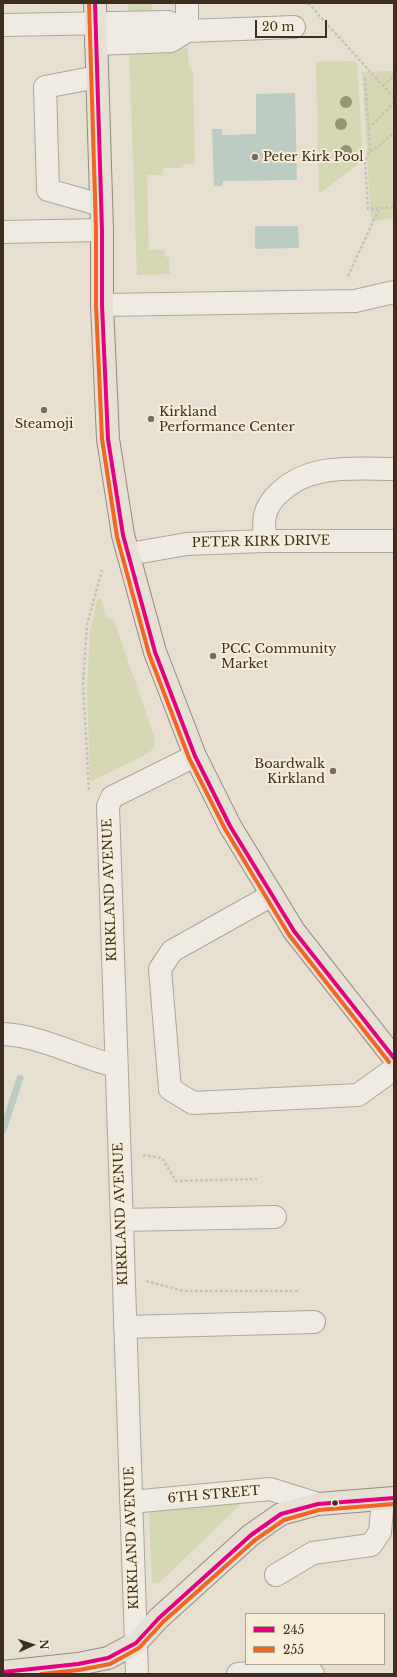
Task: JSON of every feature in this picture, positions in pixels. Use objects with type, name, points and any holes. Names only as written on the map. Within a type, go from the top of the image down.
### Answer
[{"type":"main road","points":[[95,3],[102,230],[102,304],[108,439],[123,535],[155,652],[195,756],[230,826],[294,931],[394,1058]]},
{"type":"main road","name":"6TH STREET","points":[[3,1672],[78,1664],[108,1658],[136,1643],[159,1618],[251,1535],[281,1514],[318,1504],[388,1499]]},
{"type":"street","points":[[187,3],[188,31]]},
{"type":"street","points":[[3,25],[171,41],[188,31],[294,27]]},
{"type":"street","points":[[97,77],[45,87],[48,190],[101,205]]},
{"type":"street","points":[[3,232],[102,230]]},
{"type":"street","points":[[102,304],[355,301],[394,292]]},
{"type":"street","points":[[265,541],[265,515],[274,498],[289,483],[308,474],[332,469],[394,469]]},
{"type":"street","name":"PETER KIRK DRIVE","points":[[129,554],[187,544],[265,541],[394,541]]},
{"type":"street","name":"KIRKLAND AVENUE","points":[[137,1674],[108,806],[112,798],[195,756]]},
{"type":"street","points":[[272,895],[172,951],[160,970],[170,1089],[193,1103],[358,1096],[394,1070]]},
{"type":"street","points":[[3,1034],[17,1035],[94,1061],[116,1066]]},
{"type":"street","points":[[122,1220],[275,1217]]},
{"type":"street","points":[[125,1327],[314,1322]]},
{"type":"street","name":"6TH STREET","points":[[131,1502],[270,1489],[318,1504]]},
{"type":"street","points":[[276,1575],[313,1554],[371,1545],[380,1532],[388,1499]]},
{"type":"street","points":[[238,1674],[308,1668],[313,1674]]},
{"type":"path","points":[[308,3],[394,98]]},
{"type":"path","points":[[383,86],[394,76]]},
{"type":"path","points":[[365,78],[370,151],[365,162],[368,209],[394,207]]},
{"type":"path","points":[[368,129],[394,103]]},
{"type":"path","points":[[370,151],[378,148],[394,132]]},
{"type":"path","points":[[348,276],[379,209]]},
{"type":"path","points":[[89,790],[83,684],[87,625],[102,570]]},
{"type":"path","points":[[119,1157],[142,1154],[162,1158],[176,1181],[257,1179]]},
{"type":"path","points":[[124,1283],[146,1281],[184,1291],[299,1291]]},
{"type":"green space","points":[[128,3],[152,3],[152,13],[129,14]]},
{"type":"green space","points":[[188,48],[189,66],[193,73],[195,164],[186,164],[181,168],[163,168],[163,175],[147,175],[149,250],[164,250],[165,257],[169,257],[170,274],[137,275],[129,50]]},
{"type":"green space","points":[[354,61],[357,63],[363,160],[319,194],[316,62]]},
{"type":"green space","points":[[394,71],[394,218],[371,222],[362,72]]},
{"type":"green space","points":[[101,598],[106,618],[114,620],[155,739],[154,748],[147,754],[90,782],[87,688],[90,631],[97,600]]},
{"type":"green space","points":[[240,1500],[242,1503],[159,1583],[154,1584],[152,1582],[150,1510]]},
{"type":"shaded area","name":"Peter Kirk Pool","points":[[295,93],[297,180],[223,181],[222,186],[214,186],[212,129],[222,129],[222,135],[256,134],[256,94]]},
{"type":"shaded area","points":[[255,226],[298,226],[299,248],[255,249]]},
{"type":"waterway","points":[[3,1130],[20,1078]]},
{"type":"transit line","name":"255","points":[[89,3],[96,230],[96,305],[102,439],[117,537],[149,654],[189,758],[225,829],[289,935],[389,1062]]},
{"type":"transit line","name":"245","points":[[95,3],[102,230],[102,305],[108,439],[123,535],[155,652],[195,756],[230,826],[294,931],[394,1058]]},
{"type":"transit line","name":"245","points":[[3,1672],[78,1664],[108,1658],[136,1643],[159,1618],[251,1535],[281,1514],[318,1504],[394,1498]]},
{"type":"transit line","name":"255","points":[[41,1674],[79,1670],[110,1664],[139,1648],[163,1622],[255,1540],[284,1520],[319,1510],[394,1504]]},
{"type":"place","name":"Peter Kirk Pool","points":[[255,157]]},
{"type":"place","name":"Steamoji","points":[[44,410]]},
{"type":"place","name":"Kirkland Performance Center","points":[[151,419]]},
{"type":"place","name":"PCC Community Market","points":[[213,656]]},
{"type":"place","name":"Boardwalk Kirkland","points":[[333,771]]}]
